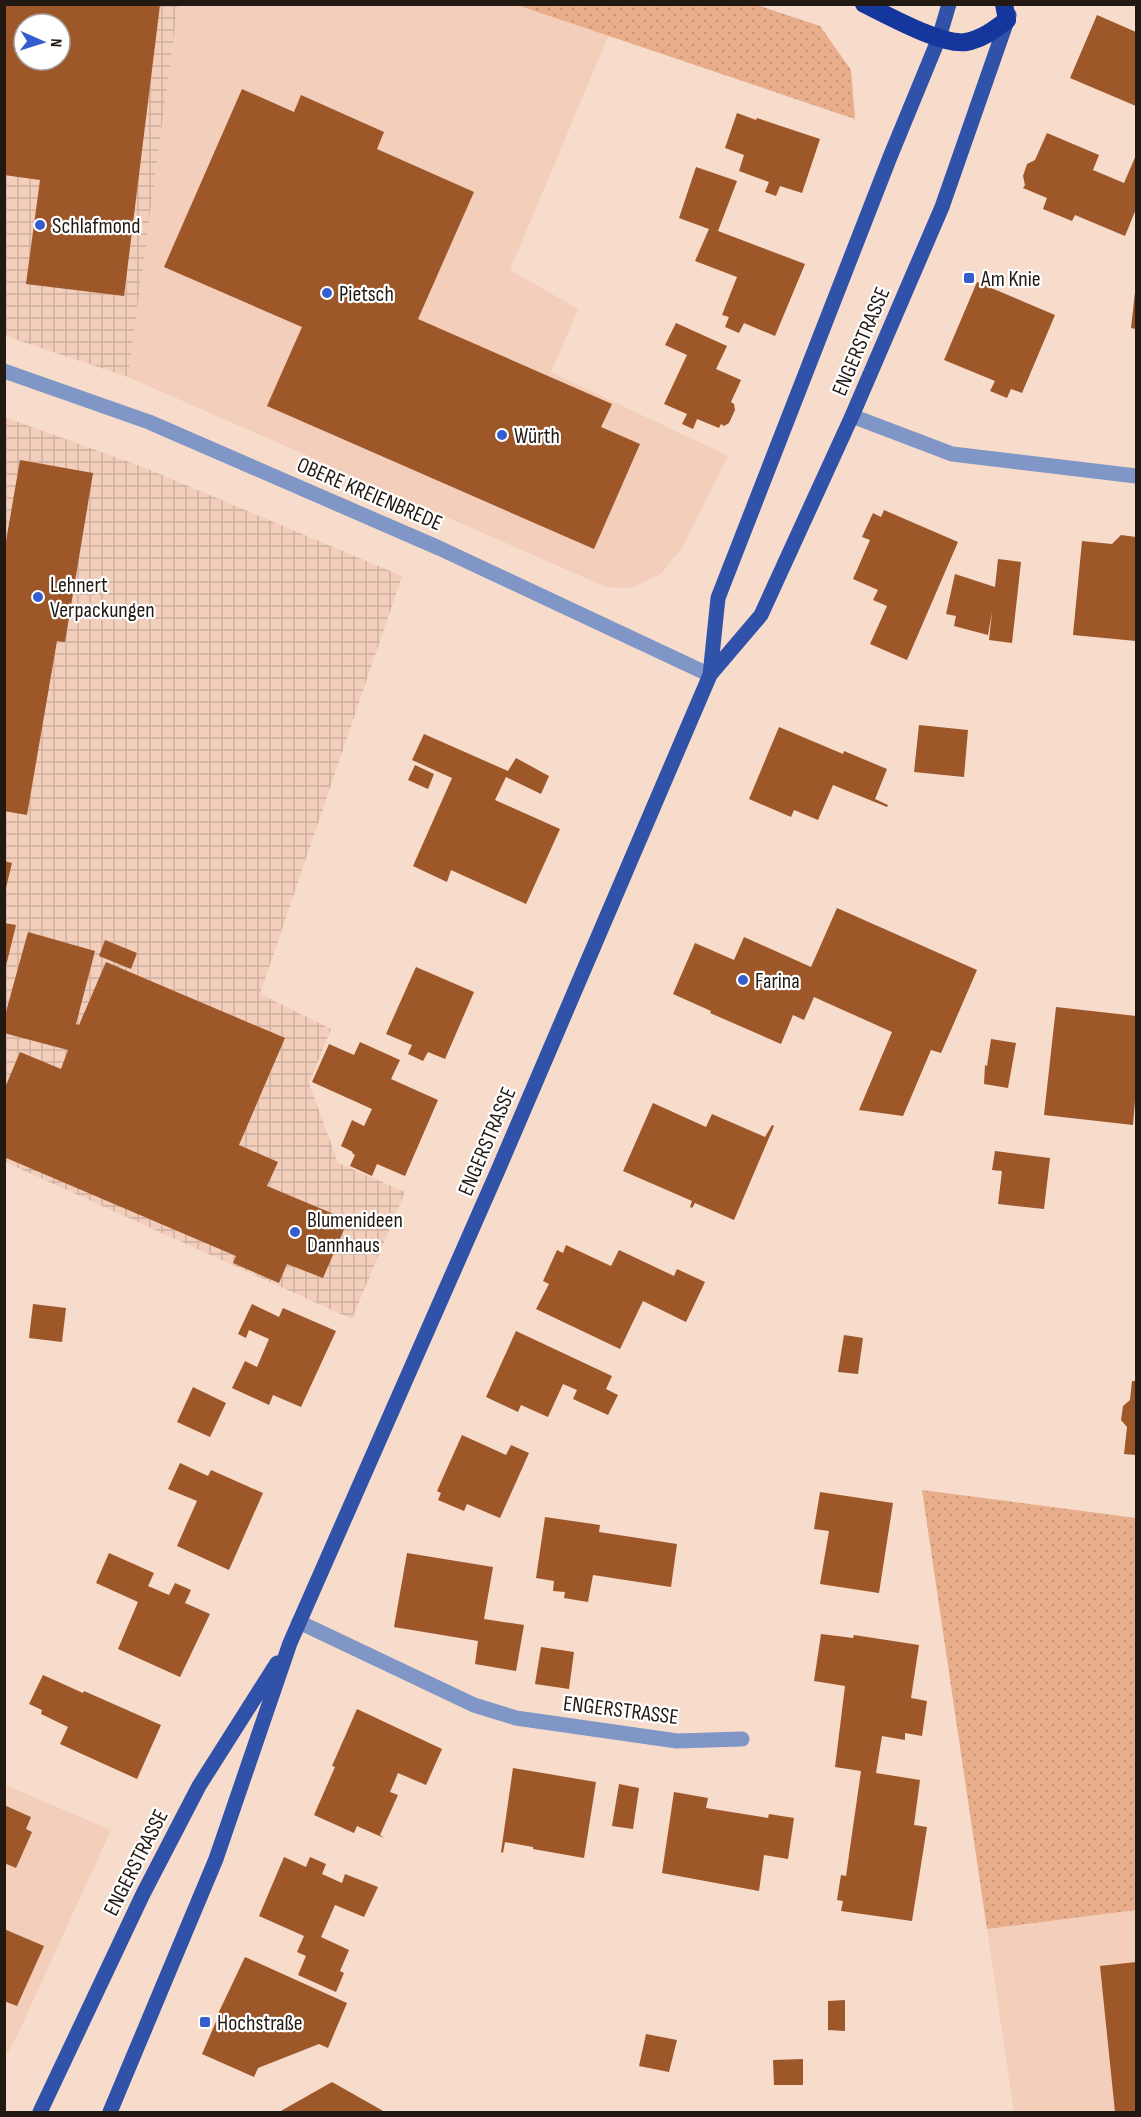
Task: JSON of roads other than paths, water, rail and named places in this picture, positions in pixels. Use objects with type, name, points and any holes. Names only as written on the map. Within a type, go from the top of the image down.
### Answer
[{"type":"highway","points":[[864,4],[939,38],[964,42],[988,35],[1008,10]]},
{"type":"main road","name":"ENGERSTRASSE","points":[[110,2112],[216,1859],[290,1643],[504,1157],[710,675],[718,598],[890,157],[939,38],[949,4]]},
{"type":"main road","name":"ENGERSTRASSE","points":[[710,675],[761,615],[852,416],[942,207],[1008,10]]},
{"type":"main road","name":"ENGERSTRASSE","points":[[40,2112],[143,1894],[199,1786],[290,1643]]},
{"type":"street","name":"OBERE KREIENBREDE","points":[[4,371],[171,431],[439,548],[710,675]]},
{"type":"street","points":[[852,416],[952,454],[1137,476]]},
{"type":"street","name":"ENGERSTRASSE","points":[[299,1622],[474,1705],[516,1718],[677,1740],[742,1739]]},
{"type":"place","name":"Schlafmond","points":[[40,225]]},
{"type":"place","name":"Am Knie","points":[[969,278]]},
{"type":"place","name":"Pietsch","points":[[327,293]]},
{"type":"place","name":"Würth","points":[[502,435]]},
{"type":"place","name":"Lehnert Verpackungen","points":[[38,597]]},
{"type":"place","name":"Farina","points":[[743,980]]},
{"type":"place","name":"Blumenideen Dannhaus","points":[[295,1232]]},
{"type":"place","name":"Hochstraße","points":[[205,2022]]}]
